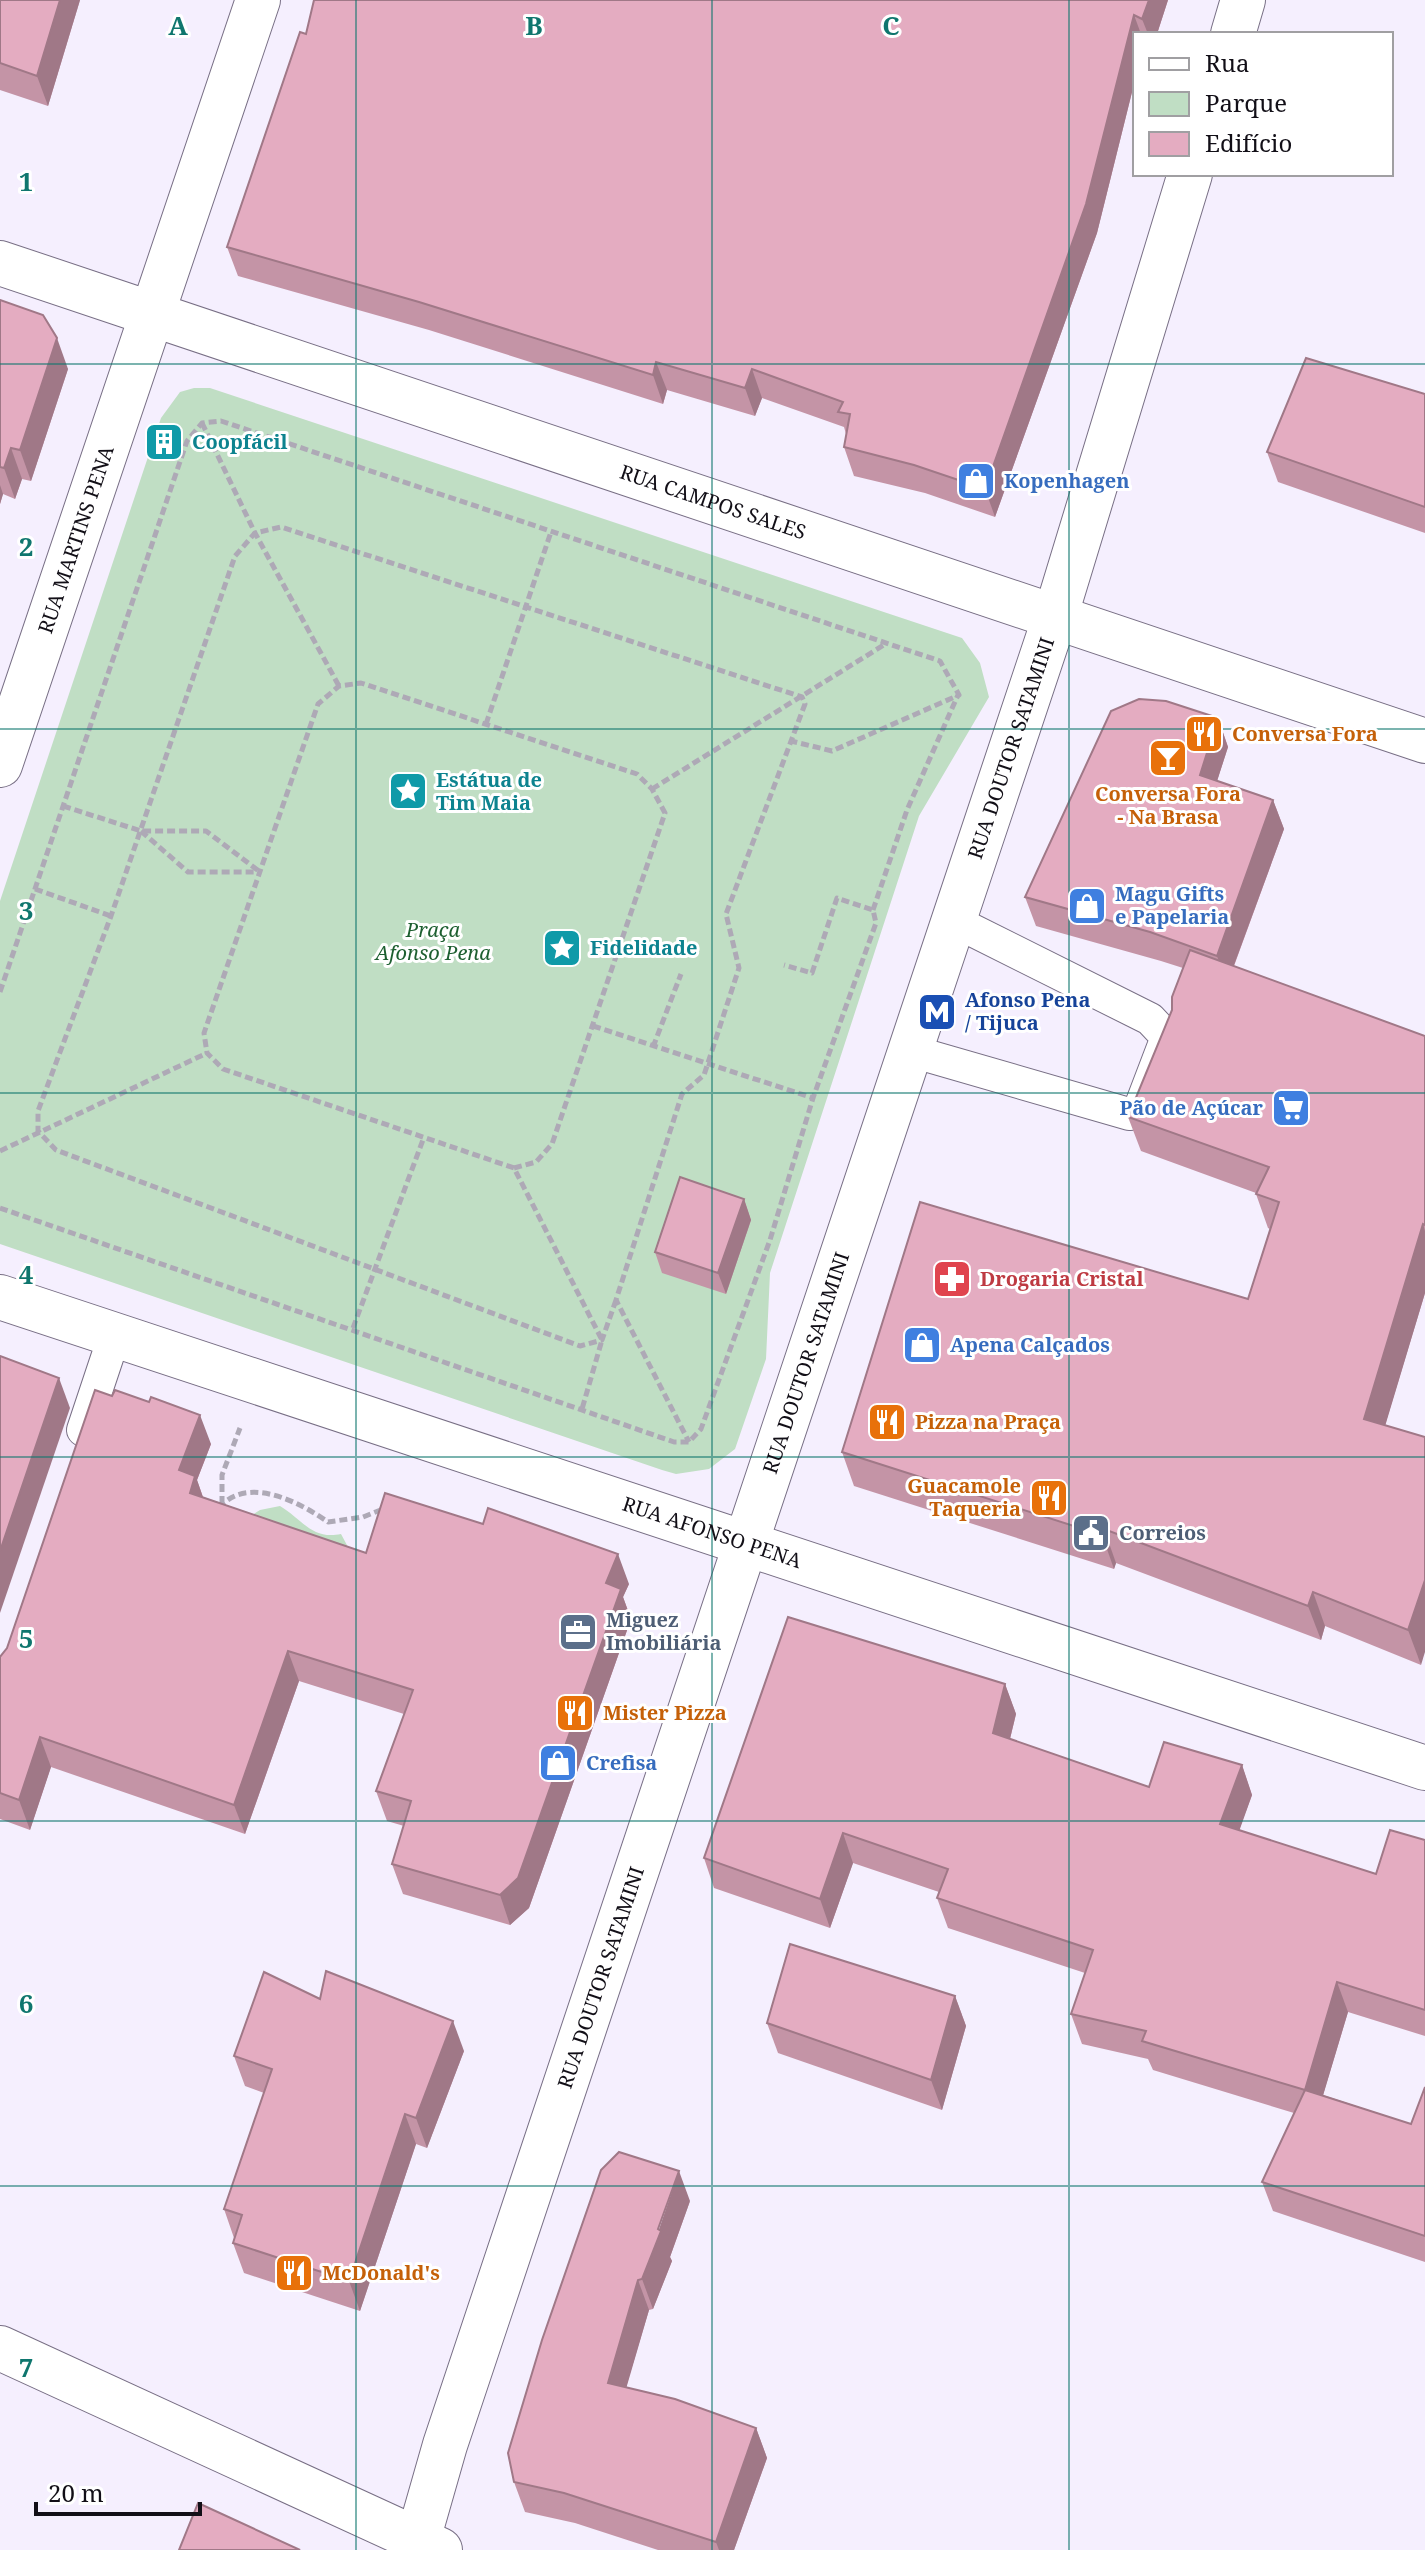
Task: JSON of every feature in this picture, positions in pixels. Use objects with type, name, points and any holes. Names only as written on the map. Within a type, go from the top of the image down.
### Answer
[{"type":"street","name":"RUA MARTINS PENA","points":[[0,765],[258,0]]},
{"type":"street","points":[[1234,32],[1243,0]]},
{"type":"street","name":"RUA DOUTOR SATAMINI","points":[[424,2547],[445,2445],[1056,614],[1189,176]]},
{"type":"street","name":"RUA CAMPOS SALES","points":[[0,263],[1056,614],[1141,647],[1425,741]]},
{"type":"street","name":"RUA AFONSO PENA","points":[[0,1297],[1425,1768]]},
{"type":"street","points":[[0,2348],[424,2547]]},
{"type":"lane","points":[[911,1051],[1129,1114],[1138,1113],[1167,1037],[1150,1019],[954,921]]},
{"type":"lane","points":[[74,1455],[115,1334]]},
{"type":"path","points":[[0,992],[187,441],[202,423],[221,421],[940,661],[959,695]]},
{"type":"path","points":[[202,423],[255,533],[339,686]]},
{"type":"path","points":[[582,1409],[682,1094],[704,1075],[739,968],[726,914],[805,704],[802,697],[281,527],[255,533],[235,556],[111,916],[38,1111],[38,1131],[56,1150],[375,1271],[580,1346],[602,1340]]},
{"type":"path","points":[[486,724],[551,532]]},
{"type":"path","points":[[652,789],[887,643]]},
{"type":"path","points":[[361,683],[637,774],[652,789],[665,813],[552,1144],[536,1162],[514,1168],[223,1069],[207,1053],[204,1033],[318,704],[339,686],[361,683]]},
{"type":"path","points":[[791,741],[832,751],[959,695]]},
{"type":"path","points":[[0,1208],[353,1328],[674,1442],[689,1442],[701,1429],[770,1240],[813,1098],[876,923],[873,910],[907,810],[959,695]]},
{"type":"path","points":[[63,806],[141,831],[206,831],[260,872]]},
{"type":"path","points":[[141,831],[188,872],[260,872]]},
{"type":"path","points":[[35,889],[111,916]]},
{"type":"path","points":[[784,965],[812,973],[837,898],[873,910]]},
{"type":"path","points":[[653,1047],[681,974]]},
{"type":"path","points":[[593,1026],[813,1098]]},
{"type":"path","points":[[0,1151],[207,1053]]},
{"type":"path","points":[[353,1328],[424,1137]]},
{"type":"path","points":[[514,1168],[602,1340]]},
{"type":"path","points":[[616,1300],[689,1442]]},
{"type":"path","points":[[215,1515],[222,1504],[222,1475],[257,1382]]},
{"type":"path","points":[[222,1504],[248,1493],[280,1496],[306,1506],[328,1522],[363,1517],[396,1504]]},
{"type":"green space","name":"Praça Afonso Pena","points":[[210,388],[962,638],[980,663],[989,697],[919,816],[770,1273],[766,1359],[735,1449],[709,1469],[676,1474],[662,1470],[0,1244],[0,901],[161,418],[180,392]]},
{"type":"green space","points":[[280,1506],[308,1528],[322,1534],[341,1534],[348,1547],[227,1531],[260,1510]]},
{"type":"building","points":[[0,0],[60,0],[37,76],[0,63]]},
{"type":"building","points":[[314,0],[1149,0],[1142,19],[1134,15],[1086,204],[985,489],[914,465],[844,447],[850,414],[838,412],[843,402],[752,369],[745,388],[656,362],[653,375],[419,302],[227,247],[300,32],[306,34]]},
{"type":"building","points":[[0,300],[43,315],[57,338],[20,450],[11,448],[4,468],[0,467]]},
{"type":"building","points":[[1306,358],[1425,394],[1425,507],[1267,452]]},
{"type":"building","points":[[1139,699],[1166,701],[1218,718],[1200,775],[1273,800],[1217,956],[1150,932],[1025,897],[1111,711]]},
{"type":"building","points":[[1190,950],[1425,1036],[1425,1225],[1364,1419],[1425,1437],[1425,1580],[1408,1630],[1313,1592],[1308,1606],[1104,1529],[1102,1535],[842,1452],[920,1202],[1248,1299],[1279,1202],[1256,1194],[1269,1167],[1128,1117],[1172,1010],[1172,997]]},
{"type":"building","points":[[680,1177],[744,1199],[718,1273],[655,1252]]},
{"type":"building","points":[[0,1356],[59,1378],[0,1551]]},
{"type":"building","points":[[95,1390],[112,1396],[115,1390],[149,1402],[151,1397],[200,1415],[179,1470],[195,1476],[190,1493],[366,1553],[385,1493],[483,1524],[488,1508],[618,1554],[606,1583],[621,1589],[518,1878],[500,1895],[392,1864],[411,1801],[376,1791],[413,1690],[288,1651],[234,1805],[40,1737],[19,1800],[0,1793],[0,1657],[7,1648]]},
{"type":"building","points":[[788,1617],[1005,1684],[993,1733],[1149,1787],[1164,1742],[1242,1765],[1220,1824],[1376,1874],[1390,1830],[1425,1840],[1425,2010],[1337,1982],[1305,2090],[1142,2041],[1146,2031],[1071,2014],[1093,1950],[937,1898],[948,1869],[843,1833],[820,1899],[704,1858]]},
{"type":"building","points":[[790,1944],[955,1996],[931,2080],[767,2023]]},
{"type":"building","points":[[326,1971],[453,2021],[416,2118],[405,2114],[349,2281],[233,2243],[242,2215],[224,2209],[272,2069],[234,2056],[264,1972],[320,1999]]},
{"type":"building","points":[[1425,2087],[1425,2236],[1262,2182],[1305,2090],[1411,2124]]},
{"type":"building","points":[[619,2152],[679,2171],[658,2229],[661,2231],[642,2279],[638,2280],[608,2383],[675,2399],[756,2428],[716,2542],[564,2493],[514,2482],[508,2453],[542,2340],[601,2170]]},
{"type":"building","points":[[198,2503],[300,2550],[179,2550]]},
{"type":"place","name":"Coopfácil","points":[[164,442]]},
{"type":"place","name":"Kopenhagen","points":[[976,481]]},
{"type":"place","name":"Conversa Fora","points":[[1204,734]]},
{"type":"place","name":"Conversa Fora - Na Brasa","points":[[1168,758]]},
{"type":"place","name":"Estátua de Tim Maia","points":[[408,791]]},
{"type":"place","name":"Magu Gifts e Papelaria","points":[[1087,906]]},
{"type":"place","name":"Fidelidade","points":[[562,948]]},
{"type":"place","name":"Afonso Pena / Tijuca","points":[[937,1012]]},
{"type":"place","name":"Pão de Açúcar","points":[[1291,1108]]},
{"type":"place","name":"Drogaria Cristal","points":[[952,1279]]},
{"type":"place","name":"Apena Calçados","points":[[922,1345]]},
{"type":"place","name":"Pizza na Praça","points":[[887,1422]]},
{"type":"place","name":"Guacamole Taqueria","points":[[1049,1498]]},
{"type":"place","name":"Correios","points":[[1091,1533]]},
{"type":"place","name":"Miguez Imobiliária","points":[[578,1632]]},
{"type":"place","name":"Mister Pizza","points":[[575,1713]]},
{"type":"place","name":"Crefisa","points":[[558,1763]]},
{"type":"place","name":"McDonald's","points":[[294,2273]]}]
